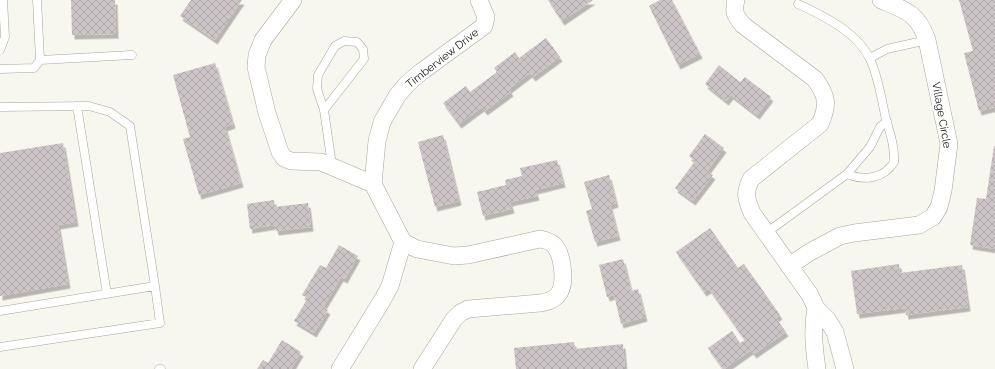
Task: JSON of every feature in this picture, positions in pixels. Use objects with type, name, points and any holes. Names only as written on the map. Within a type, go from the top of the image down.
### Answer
[{"type":"street","points":[[293,0],[263,40],[259,48],[256,67],[257,78],[274,138],[284,158],[291,161],[321,162],[373,184],[403,242],[417,249],[454,256],[468,255],[540,239],[547,240],[554,245],[559,255],[563,278],[563,288],[551,301],[540,304],[468,309],[460,313],[454,319],[422,369]]},
{"type":"street","name":"Timberview Drive","points":[[373,184],[377,141],[382,122],[389,108],[407,84],[484,26],[486,17],[479,0]]},
{"type":"street","points":[[736,0],[734,7],[735,16],[743,25],[814,79],[823,90],[827,102],[820,124],[751,179],[745,190],[747,202],[752,213],[810,295],[816,308],[835,332],[845,369]]},
{"type":"street","name":"Village Circle","points":[[789,266],[810,252],[840,236],[919,225],[933,217],[939,207],[943,191],[949,144],[927,40],[923,29],[914,16],[881,0]]},
{"type":"street","points":[[340,369],[390,286],[403,242]]},
{"type":"street","points":[[816,308],[814,343],[817,369]]},
{"type":"lane","points":[[0,50],[5,37],[3,0]]},
{"type":"lane","points":[[0,69],[34,68],[40,60],[37,0]]},
{"type":"lane","points":[[798,4],[836,24],[854,38],[870,58],[895,152],[894,162],[890,169],[885,173],[866,178],[856,178],[847,174]]},
{"type":"lane","points":[[870,58],[887,49],[927,40]]},
{"type":"lane","points":[[324,110],[364,59],[363,49],[357,42],[344,41],[335,46],[318,75],[317,88],[324,110],[332,166]]},
{"type":"lane","points":[[40,60],[132,55]]},
{"type":"lane","points":[[77,106],[107,294]]},
{"type":"lane","points":[[0,107],[89,106],[110,112],[130,126],[160,322],[0,347]]},
{"type":"lane","points":[[766,233],[847,174],[870,147],[880,127],[887,121]]},
{"type":"lane","points":[[0,311],[155,286]]},
{"type":"building","points":[[71,0],[115,0],[116,34],[72,35]]},
{"type":"building","points":[[191,0],[242,0],[215,40],[180,16]]},
{"type":"building","points":[[548,0],[593,0],[562,21]]},
{"type":"building","points":[[660,0],[672,0],[700,54],[678,65],[649,6]]},
{"type":"building","points":[[959,0],[995,0],[995,107],[979,111],[964,53],[973,51]]},
{"type":"building","points":[[546,38],[560,57],[533,77],[530,73],[509,89],[511,92],[485,111],[482,107],[459,124],[443,103],[466,86],[470,92],[497,72],[494,68],[515,52],[519,58]]},
{"type":"building","points":[[215,63],[233,124],[225,127],[241,183],[199,195],[183,139],[190,137],[173,75]]},
{"type":"building","points":[[719,65],[740,82],[745,77],[771,97],[757,115],[731,95],[726,101],[705,84]]},
{"type":"building","points":[[705,134],[724,148],[707,171],[713,175],[693,201],[675,188],[695,161],[689,156]]},
{"type":"building","points":[[443,135],[459,201],[435,207],[418,142]]},
{"type":"building","points":[[63,143],[76,222],[58,225],[68,284],[0,296],[0,153]]},
{"type":"building","points":[[994,146],[995,249],[970,245],[977,198],[986,199]]},
{"type":"building","points":[[557,160],[563,183],[535,190],[537,196],[510,202],[512,209],[483,216],[477,192],[506,185],[505,180],[522,176],[520,168]]},
{"type":"building","points":[[609,175],[616,203],[610,205],[618,236],[595,242],[586,211],[592,209],[584,182]]},
{"type":"building","points":[[274,200],[275,207],[308,203],[311,227],[276,231],[275,225],[250,229],[247,204]]},
{"type":"building","points":[[710,228],[738,268],[744,264],[780,315],[776,318],[786,332],[754,354],[751,350],[724,369],[708,348],[732,331],[740,343],[745,340],[709,289],[704,292],[676,252]]},
{"type":"building","points":[[339,245],[358,256],[345,279],[341,277],[323,307],[328,310],[314,333],[294,321],[308,298],[302,295],[320,265],[326,268]]},
{"type":"building","points":[[623,259],[631,291],[638,289],[645,317],[621,324],[614,295],[607,297],[599,265]]},
{"type":"building","points":[[899,264],[900,273],[962,265],[968,307],[906,315],[905,308],[857,314],[851,271]]},
{"type":"building","points":[[282,340],[301,352],[291,369],[257,369],[263,360],[268,363]]},
{"type":"building","points":[[574,342],[575,349],[623,344],[625,369],[516,369],[514,348]]}]
